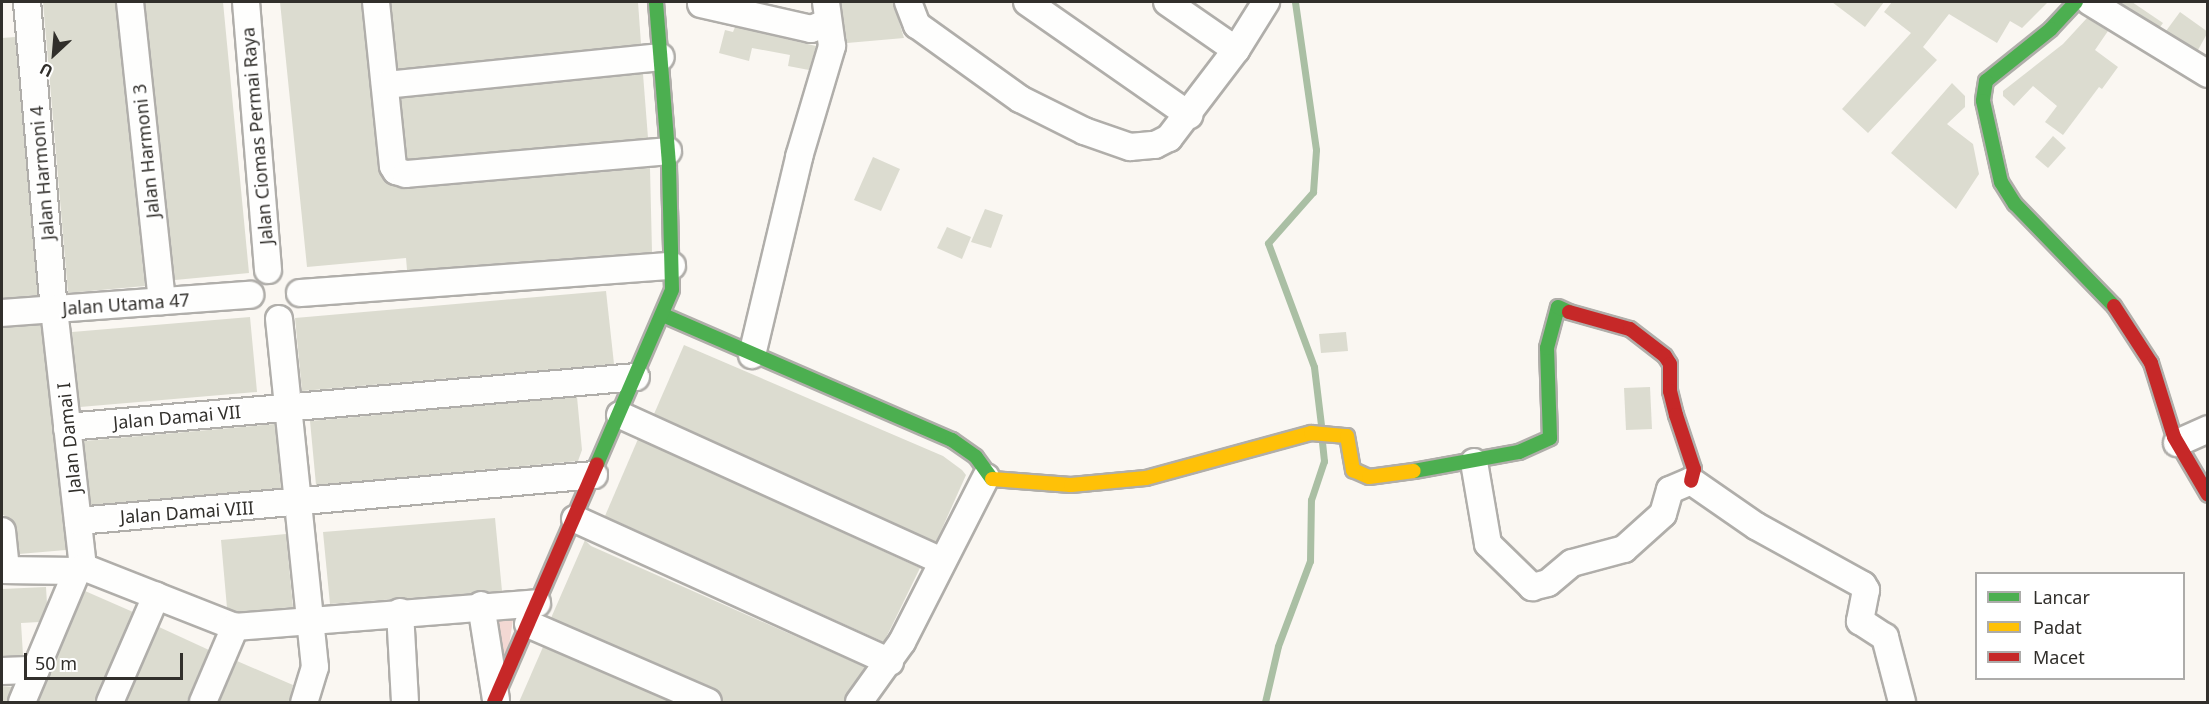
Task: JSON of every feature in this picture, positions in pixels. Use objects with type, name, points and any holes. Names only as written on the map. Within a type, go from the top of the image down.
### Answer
[{"type":"street","name":"Jalan Harmoni 4","points":[[27,2],[54,309]]},
{"type":"street","name":"Jalan Harmoni 3","points":[[130,2],[162,302]]},
{"type":"street","name":"Jalan Ciomas Permai Raya","points":[[246,2],[268,270]]},
{"type":"street","points":[[376,2],[393,166],[401,173],[668,151]]},
{"type":"street","points":[[495,701],[672,290],[668,151],[656,2]]},
{"type":"street","points":[[908,2],[912,18],[932,37],[1020,99],[1115,144],[1144,146],[1168,138],[1189,115],[1236,50],[1266,2]]},
{"type":"street","points":[[1027,2],[1189,115]]},
{"type":"street","points":[[1167,2],[1236,50]]},
{"type":"street","points":[[2076,2],[2051,29],[1986,81],[1983,102],[1995,160],[2001,182],[2014,204],[2105,294],[2134,332],[2151,363],[2177,443],[2208,495]]},
{"type":"street","points":[[2090,2],[2208,74]]},
{"type":"street","points":[[701,4],[735,6],[811,29],[826,12]]},
{"type":"street","points":[[752,355],[799,157],[830,56],[833,41],[826,12]]},
{"type":"street","points":[[385,85],[661,57]]},
{"type":"street","points":[[300,293],[672,266]]},
{"type":"street","points":[[268,270],[290,274],[300,293],[292,313],[279,319],[262,316],[250,295],[254,279],[268,270]]},
{"type":"street","name":"Jalan Utama 47","points":[[2,313],[250,295]]},
{"type":"street","points":[[986,477],[1037,484],[1112,484],[1311,433],[1334,434],[1350,439],[1351,466],[1362,476],[1398,475],[1519,452],[1550,438],[1545,376],[1547,348],[1558,307],[1580,318],[1630,329],[1665,356],[1670,364],[1670,391],[1676,415],[1694,469],[1691,481]]},
{"type":"street","name":"Jalan Damai I","points":[[54,309],[78,520],[80,569]]},
{"type":"street","points":[[663,315],[952,440],[976,457],[986,477]]},
{"type":"street","points":[[279,319],[315,667],[304,702]]},
{"type":"street","name":"Jalan Damai VII","points":[[68,427],[636,376]]},
{"type":"street","points":[[620,415],[942,561]]},
{"type":"street","points":[[2177,443],[2208,429]]},
{"type":"street","points":[[1474,462],[1488,544],[1501,561],[1532,587],[1542,586],[1572,563],[1624,549],[1663,514],[1670,490],[1691,481]]},
{"type":"street","name":"Jalan Damai VIII","points":[[78,520],[297,504],[594,475]]},
{"type":"street","points":[[860,702],[890,662],[986,477]]},
{"type":"street","points":[[1691,481],[1756,526],[1863,585],[1866,590],[1860,621],[1885,637],[1902,702]]},
{"type":"street","points":[[575,519],[890,662]]},
{"type":"street","points":[[2,531],[4,570],[80,569],[235,627],[481,605],[533,613],[708,702]]},
{"type":"street","points":[[22,702],[80,569]]},
{"type":"street","points":[[110,702],[156,596]]},
{"type":"street","points":[[481,605],[495,701]]},
{"type":"street","points":[[400,612],[405,702]]},
{"type":"street","points":[[203,702],[235,627]]},
{"type":"street","points":[[2,671],[36,670]]},
{"type":"shaded area","points":[[514,613],[506,665],[489,615]]},
{"type":"building","points":[[43,2],[115,2],[145,286],[68,293]]},
{"type":"building","points":[[145,2],[223,2],[249,273],[175,280]]},
{"type":"building","points":[[280,2],[361,2],[378,168],[391,185],[407,189],[650,168],[652,252],[407,270],[406,258],[307,267]]},
{"type":"building","points":[[638,2],[641,44],[398,69],[391,3]]},
{"type":"building","points":[[841,2],[893,2],[904,38],[847,43]]},
{"type":"building","points":[[1832,2],[1884,2],[1865,27]]},
{"type":"building","points":[[1892,2],[2048,2],[2022,28],[2010,21],[1997,43],[1949,14],[1923,47],[1937,60],[1868,133],[1842,109],[1911,33],[1884,12]]},
{"type":"building","points":[[2118,2],[2132,2],[2163,23],[2160,27]]},
{"type":"building","points":[[2180,12],[2208,32],[2198,50],[2166,31]]},
{"type":"building","points":[[2087,18],[2108,31],[2095,50],[2118,67],[2102,89],[2099,87],[2063,135],[2045,122],[2057,106],[2033,86],[2014,106],[2003,96],[2003,91],[2063,44]]},
{"type":"building","points":[[735,27],[816,46],[809,70],[788,66],[790,55],[752,48],[749,61],[719,53],[725,30],[733,32]]},
{"type":"building","points":[[15,37],[38,295],[2,298],[2,38]]},
{"type":"building","points":[[643,74],[648,138],[407,159],[401,98]]},
{"type":"building","points":[[1952,83],[1965,96],[1965,107],[1947,124],[1973,144],[1979,174],[1956,209],[1891,153]]},
{"type":"building","points":[[2053,136],[2066,148],[2048,168],[2035,157]]},
{"type":"building","points":[[873,157],[900,169],[881,211],[854,200]]},
{"type":"building","points":[[985,209],[1003,215],[991,248],[971,242]]},
{"type":"building","points":[[947,227],[971,237],[962,259],[937,248]]},
{"type":"building","points":[[606,291],[614,364],[302,391],[295,318]]},
{"type":"building","points":[[250,317],[257,392],[80,407],[72,332]]},
{"type":"building","points":[[41,325],[66,550],[19,554],[14,523],[2,514],[2,328]]},
{"type":"building","points":[[1346,332],[1348,351],[1321,353],[1319,334]]},
{"type":"building","points":[[684,345],[943,456],[962,470],[966,475],[936,542],[654,414]]},
{"type":"building","points":[[1650,387],[1652,429],[1626,430],[1624,388]]},
{"type":"building","points":[[577,397],[582,450],[578,461],[316,485],[310,421]]},
{"type":"building","points":[[275,424],[281,488],[91,505],[84,441]]},
{"type":"building","points":[[638,439],[920,568],[884,642],[605,516]]},
{"type":"building","points":[[495,518],[502,591],[330,604],[323,532]]},
{"type":"building","points":[[286,534],[293,607],[237,612],[227,608],[221,540]]},
{"type":"building","points":[[585,540],[591,546],[865,667],[844,702],[723,702],[714,688],[551,618]]},
{"type":"building","points":[[46,587],[47,604],[39,622],[21,623],[23,655],[2,656],[2,589]]},
{"type":"building","points":[[85,591],[133,612],[95,702],[38,702]]},
{"type":"building","points":[[159,627],[209,650],[188,702],[126,702]]},
{"type":"building","points":[[543,647],[671,702],[519,702]]},
{"type":"building","points":[[237,661],[293,685],[289,702],[219,702]]},
{"type":"building","points":[[2,686],[12,687],[7,702],[2,702]]},
{"type":"waterway","points":[[1295,2],[1316,150],[1313,192],[1268,243],[1314,367],[1321,425]]},
{"type":"waterway","points":[[1265,702],[1278,646],[1310,561],[1311,500],[1324,461],[1322,442]]},
{"type":"traffic: fast","points":[[597,464],[672,290],[669,164],[656,2]]},
{"type":"traffic: fast","points":[[2076,2],[2051,29],[1986,81],[1983,101],[2001,182],[2015,204],[2114,306]]},
{"type":"traffic: fast","points":[[1414,471],[1519,452],[1550,438],[1547,348],[1558,307],[1569,312]]},
{"type":"traffic: fast","points":[[663,315],[952,440],[976,457],[992,479]]},
{"type":"traffic: slow","points":[[992,479],[1071,485],[1146,478],[1311,433],[1347,436],[1353,470],[1369,477],[1414,471]]},
{"type":"traffic: jam","points":[[2114,306],[2151,363],[2174,437],[2208,495]]},
{"type":"traffic: jam","points":[[1569,312],[1630,329],[1665,356],[1670,364],[1670,391],[1676,415],[1694,469],[1691,481]]},
{"type":"traffic: jam","points":[[494,702],[597,464]]}]
